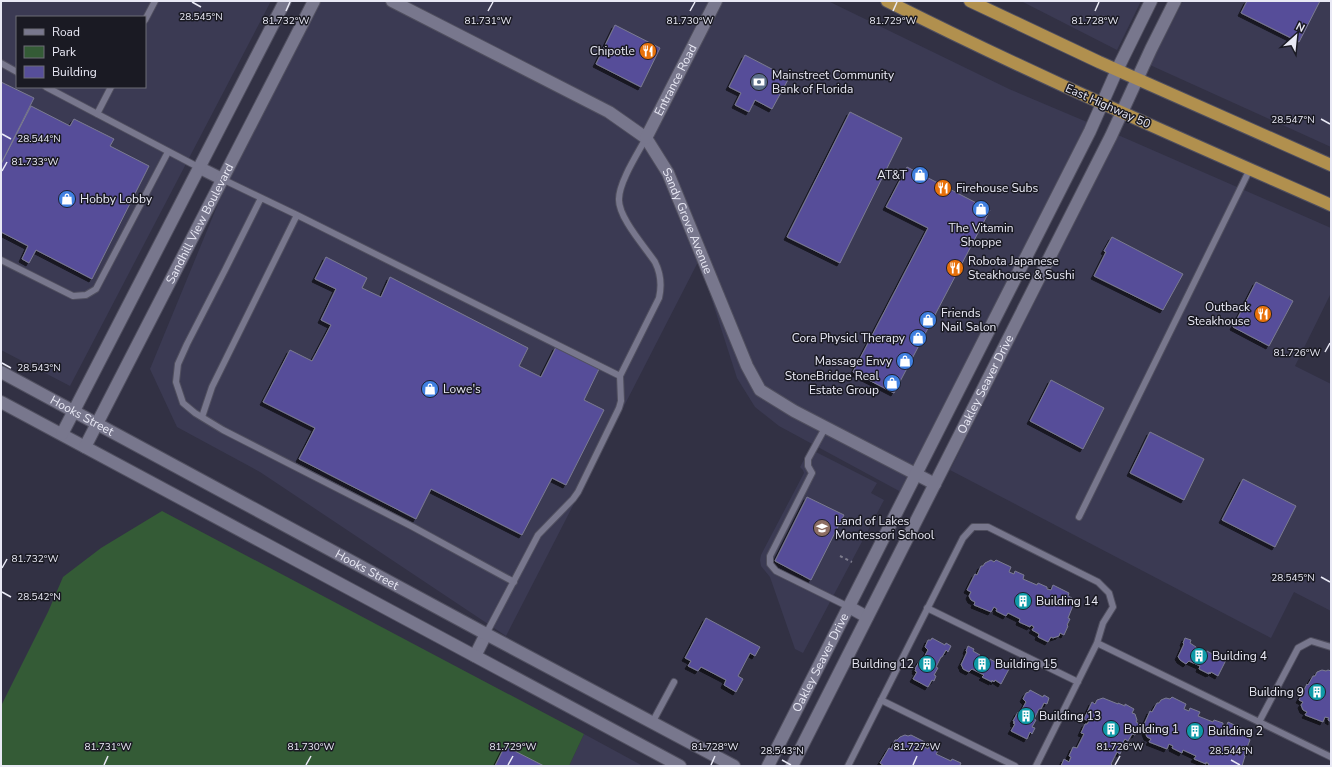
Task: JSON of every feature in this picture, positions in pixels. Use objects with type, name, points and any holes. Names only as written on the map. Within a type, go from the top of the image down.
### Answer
[{"type":"highway","name":"East Highway 50","points":[[888,1],[1102,104],[1331,205]]},
{"type":"highway","points":[[970,1],[1117,70],[1331,165]]},
{"type":"street","name":"Sandhill View Boulevard","points":[[62,434],[285,1]]},
{"type":"street","name":"Sandhill View Boulevard","points":[[85,447],[314,1]]},
{"type":"street","name":"Sandy Grove Avenue","points":[[392,1],[609,112],[646,138],[668,173],[747,366],[760,390],[825,428],[935,484]]},
{"type":"street","name":"Entrance Road","points":[[646,138],[716,1]]},
{"type":"street","name":"Oakley Seaver Drive","points":[[768,766],[1090,131],[1117,70],[1151,1]]},
{"type":"street","name":"Oakley Seaver Drive","points":[[792,766],[1111,136],[1175,1]]},
{"type":"street","points":[[200,168],[222,179]]},
{"type":"street","name":"Hooks Street","points":[[1,372],[734,766]]},
{"type":"street","name":"Hooks Street","points":[[1,402],[680,766]]},
{"type":"street","points":[[849,607],[867,617]]},
{"type":"street","points":[[475,656],[486,634]]},
{"type":"lane","points":[[146,18],[155,1]]},
{"type":"lane","points":[[1,63],[16,71]]},
{"type":"lane","points":[[48,88],[200,168]]},
{"type":"lane","points":[[97,114],[110,88]]},
{"type":"lane","points":[[486,634],[538,535],[578,492],[619,408],[621,401],[620,376],[659,298],[661,289],[659,271],[655,262],[623,216],[619,205],[623,182],[646,138]]},
{"type":"lane","points":[[1,260],[73,296],[86,295],[96,289],[168,152]]},
{"type":"lane","points":[[1079,517],[1250,169]]},
{"type":"lane","points":[[222,179],[620,376]]},
{"type":"lane","points":[[261,198],[178,364],[176,382],[183,403],[195,413],[223,430],[413,527],[514,582]]},
{"type":"lane","points":[[202,417],[212,387],[297,215]]},
{"type":"lane","points":[[825,428],[808,459],[808,466],[812,473],[769,560],[772,568],[776,571],[849,607]]},
{"type":"lane","points":[[848,766],[963,538],[973,527],[988,527],[1098,582],[1109,593],[1113,607],[1103,623],[1097,643],[1036,766]]},
{"type":"lane","points":[[927,608],[1078,682]]},
{"type":"lane","points":[[1259,722],[1298,648],[1311,641],[1331,647]]},
{"type":"lane","points":[[1097,643],[1331,757]]},
{"type":"lane","points":[[652,723],[674,682]]},
{"type":"lane","points":[[881,700],[1016,766]]},
{"type":"path","points":[[840,556],[852,562]]},
{"type":"shaded area","points":[[1,1],[271,1],[70,386],[1,350]]},
{"type":"shaded area","points":[[321,1],[828,1],[1009,89],[1087,122],[901,492],[779,426],[755,407],[737,378],[699,260],[506,636],[260,472],[177,427],[150,369],[227,182]]},
{"type":"shaded area","points":[[1021,1],[1141,1],[1117,50]]},
{"type":"shaded area","points":[[1183,1],[1331,1],[1331,147],[1150,65]]},
{"type":"shaded area","points":[[1118,135],[1331,228],[1331,293],[1295,366],[1331,384],[1331,611],[1294,592],[1271,638],[950,470]]},
{"type":"shaded area","name":"Land of Lakes Montessori School","points":[[810,449],[877,483],[871,493],[884,500],[803,653],[795,649],[770,577],[761,566],[760,560],[761,555],[804,473],[800,467]]},
{"type":"shaded area","points":[[584,734],[643,766],[569,766]]},
{"type":"green space","points":[[162,511],[584,734],[569,766],[1,766],[1,706],[48,612],[63,577],[101,548]]},
{"type":"building","points":[[1247,1],[1320,1],[1299,42],[1241,13]]},
{"type":"building","points":[[615,25],[660,48],[641,87],[596,64]]},
{"type":"building","name":"Mainstreet Community Bank of Florida","points":[[745,55],[789,78],[772,109],[755,100],[749,112],[735,105],[741,93],[729,87]]},
{"type":"building","points":[[1,82],[34,98],[1,164]]},
{"type":"building","name":"Hobby Lobby","points":[[31,106],[70,126],[74,119],[114,139],[110,146],[149,166],[92,279],[36,250],[29,263],[22,259],[28,246],[1,232],[1,164]]},
{"type":"building","points":[[850,112],[902,138],[840,263],[787,237]]},
{"type":"building","points":[[907,167],[990,210],[894,393],[853,372],[928,228],[886,207]]},
{"type":"building","points":[[1112,237],[1183,274],[1163,310],[1094,276],[1106,252],[1104,251]]},
{"type":"building","name":"Lowe's","points":[[326,257],[367,278],[362,288],[381,297],[390,277],[528,348],[519,366],[541,377],[556,347],[599,369],[584,400],[604,410],[566,485],[552,478],[522,535],[431,489],[416,519],[299,459],[315,428],[263,402],[290,350],[312,361],[331,325],[321,320],[336,289],[315,279]]},
{"type":"building","name":"Outback Steakhouse","points":[[1256,282],[1293,301],[1269,346],[1233,327]]},
{"type":"building","points":[[1051,380],[1104,408],[1083,449],[1030,421]]},
{"type":"building","points":[[1150,432],[1204,459],[1184,500],[1130,473]]},
{"type":"building","points":[[1243,479],[1296,506],[1275,547],[1222,520]]},
{"type":"building","points":[[807,497],[844,515],[811,580],[775,561]]},
{"type":"building","name":"Building 14","points":[[991,560],[994,562],[996,560],[1011,567],[1009,572],[1014,574],[1015,571],[1024,575],[1023,579],[1037,585],[1038,583],[1051,590],[1053,585],[1069,593],[1068,596],[1072,598],[1074,603],[1068,618],[1070,619],[1064,635],[1060,633],[1059,636],[1053,638],[1051,637],[1048,642],[1038,637],[1039,634],[1032,630],[1034,627],[1031,625],[1030,627],[1019,622],[1020,619],[1008,613],[1006,616],[996,611],[997,609],[994,607],[991,612],[974,605],[975,602],[971,600],[969,596],[971,592],[967,590],[981,566]]},
{"type":"building","points":[[706,618],[760,647],[755,656],[750,653],[738,676],[743,679],[736,692],[724,685],[726,680],[701,667],[698,671],[688,666],[691,661],[685,658]]},
{"type":"building","name":"Building 12","points":[[932,638],[945,645],[946,643],[951,646],[948,652],[946,650],[941,657],[936,667],[938,668],[934,675],[936,676],[934,681],[932,680],[928,687],[913,679],[917,672],[915,669],[920,660],[922,661],[928,650],[925,647],[928,640],[931,640]]},
{"type":"building","name":"Building 4","points":[[1185,638],[1191,640],[1190,643],[1196,648],[1214,655],[1215,652],[1226,660],[1218,676],[1211,672],[1210,674],[1209,672],[1209,674],[1199,669],[1200,666],[1189,661],[1186,664],[1180,660],[1178,657]]},
{"type":"building","name":"Building 15","points":[[968,646],[974,649],[973,651],[980,655],[979,656],[989,661],[990,659],[997,663],[998,661],[1004,663],[1003,665],[1009,669],[1001,684],[995,680],[994,682],[992,680],[992,682],[982,677],[984,675],[972,669],[969,672],[963,669],[961,665]]},
{"type":"building","name":"Building 9","points":[[1322,670],[1331,671],[1331,722],[1328,720],[1329,718],[1325,717],[1323,722],[1305,715],[1307,712],[1303,710],[1301,705],[1303,702],[1299,700],[1313,676]]},
{"type":"building","name":"Building 13","points":[[1030,690],[1043,697],[1044,695],[1049,698],[1047,704],[1044,703],[1041,709],[1039,709],[1032,727],[1035,728],[1032,734],[1030,732],[1027,739],[1011,731],[1015,724],[1013,721],[1018,712],[1020,713],[1026,702],[1023,699],[1026,693]]},
{"type":"building","name":"Building 2","points":[[1172,697],[1186,704],[1184,709],[1189,711],[1190,708],[1200,712],[1198,716],[1213,722],[1214,720],[1223,723],[1226,727],[1228,722],[1245,730],[1243,733],[1247,734],[1250,740],[1244,755],[1242,766],[1208,766],[1209,764],[1206,762],[1206,764],[1194,759],[1196,756],[1183,750],[1182,753],[1172,748],[1173,746],[1169,744],[1167,749],[1149,742],[1151,739],[1147,737],[1145,732],[1147,729],[1143,727],[1150,711],[1152,712],[1157,703],[1161,700],[1166,698],[1170,699]]},
{"type":"building","name":"Building 1","points":[[1103,698],[1125,706],[1125,704],[1134,709],[1132,713],[1135,714],[1137,720],[1136,722],[1141,725],[1135,735],[1132,734],[1128,741],[1125,739],[1123,742],[1125,743],[1120,754],[1117,752],[1111,764],[1113,766],[1061,766],[1064,759],[1069,762],[1071,757],[1069,756],[1073,747],[1077,748],[1084,734],[1081,733],[1085,724],[1089,721],[1084,719],[1092,702],[1095,704],[1097,700]]},
{"type":"building","points":[[905,735],[911,735],[925,742],[923,746],[928,749],[929,746],[938,751],[936,754],[951,761],[952,759],[961,763],[960,765],[963,766],[884,766],[880,763],[889,748],[891,749],[895,740]]},
{"type":"building","points":[[505,746],[544,766],[495,766]]},
{"type":"place","name":"Chipotle","points":[[648,51]]},
{"type":"place","name":"Mainstreet Community Bank of Florida","points":[[759,82]]},
{"type":"place","name":"AT&T","points":[[920,175]]},
{"type":"place","name":"Firehouse Subs","points":[[943,188]]},
{"type":"place","name":"Hobby Lobby","points":[[67,199]]},
{"type":"place","name":"The Vitamin Shoppe","points":[[981,209]]},
{"type":"place","name":"Robota Japanese Steakhouse & Sushi","points":[[955,268]]},
{"type":"place","name":"Outback Steakhouse","points":[[1263,314]]},
{"type":"place","name":"Friends Nail Salon","points":[[928,320]]},
{"type":"place","name":"Cora Physicl Therapy","points":[[918,338]]},
{"type":"place","name":"Massage Envy","points":[[905,361]]},
{"type":"place","name":"StoneBridge Real Estate Group","points":[[892,383]]},
{"type":"place","name":"Lowe's","points":[[430,389]]},
{"type":"place","name":"Land of Lakes Montessori School","points":[[822,528]]},
{"type":"place","name":"Building 14","points":[[1023,601]]},
{"type":"place","name":"Building 4","points":[[1199,656]]},
{"type":"place","name":"Building 12","points":[[927,664]]},
{"type":"place","name":"Building 15","points":[[982,664]]},
{"type":"place","name":"Building 9","points":[[1317,692]]},
{"type":"place","name":"Building 13","points":[[1026,716]]},
{"type":"place","name":"Building 1","points":[[1111,729]]},
{"type":"place","name":"Building 2","points":[[1195,731]]}]
